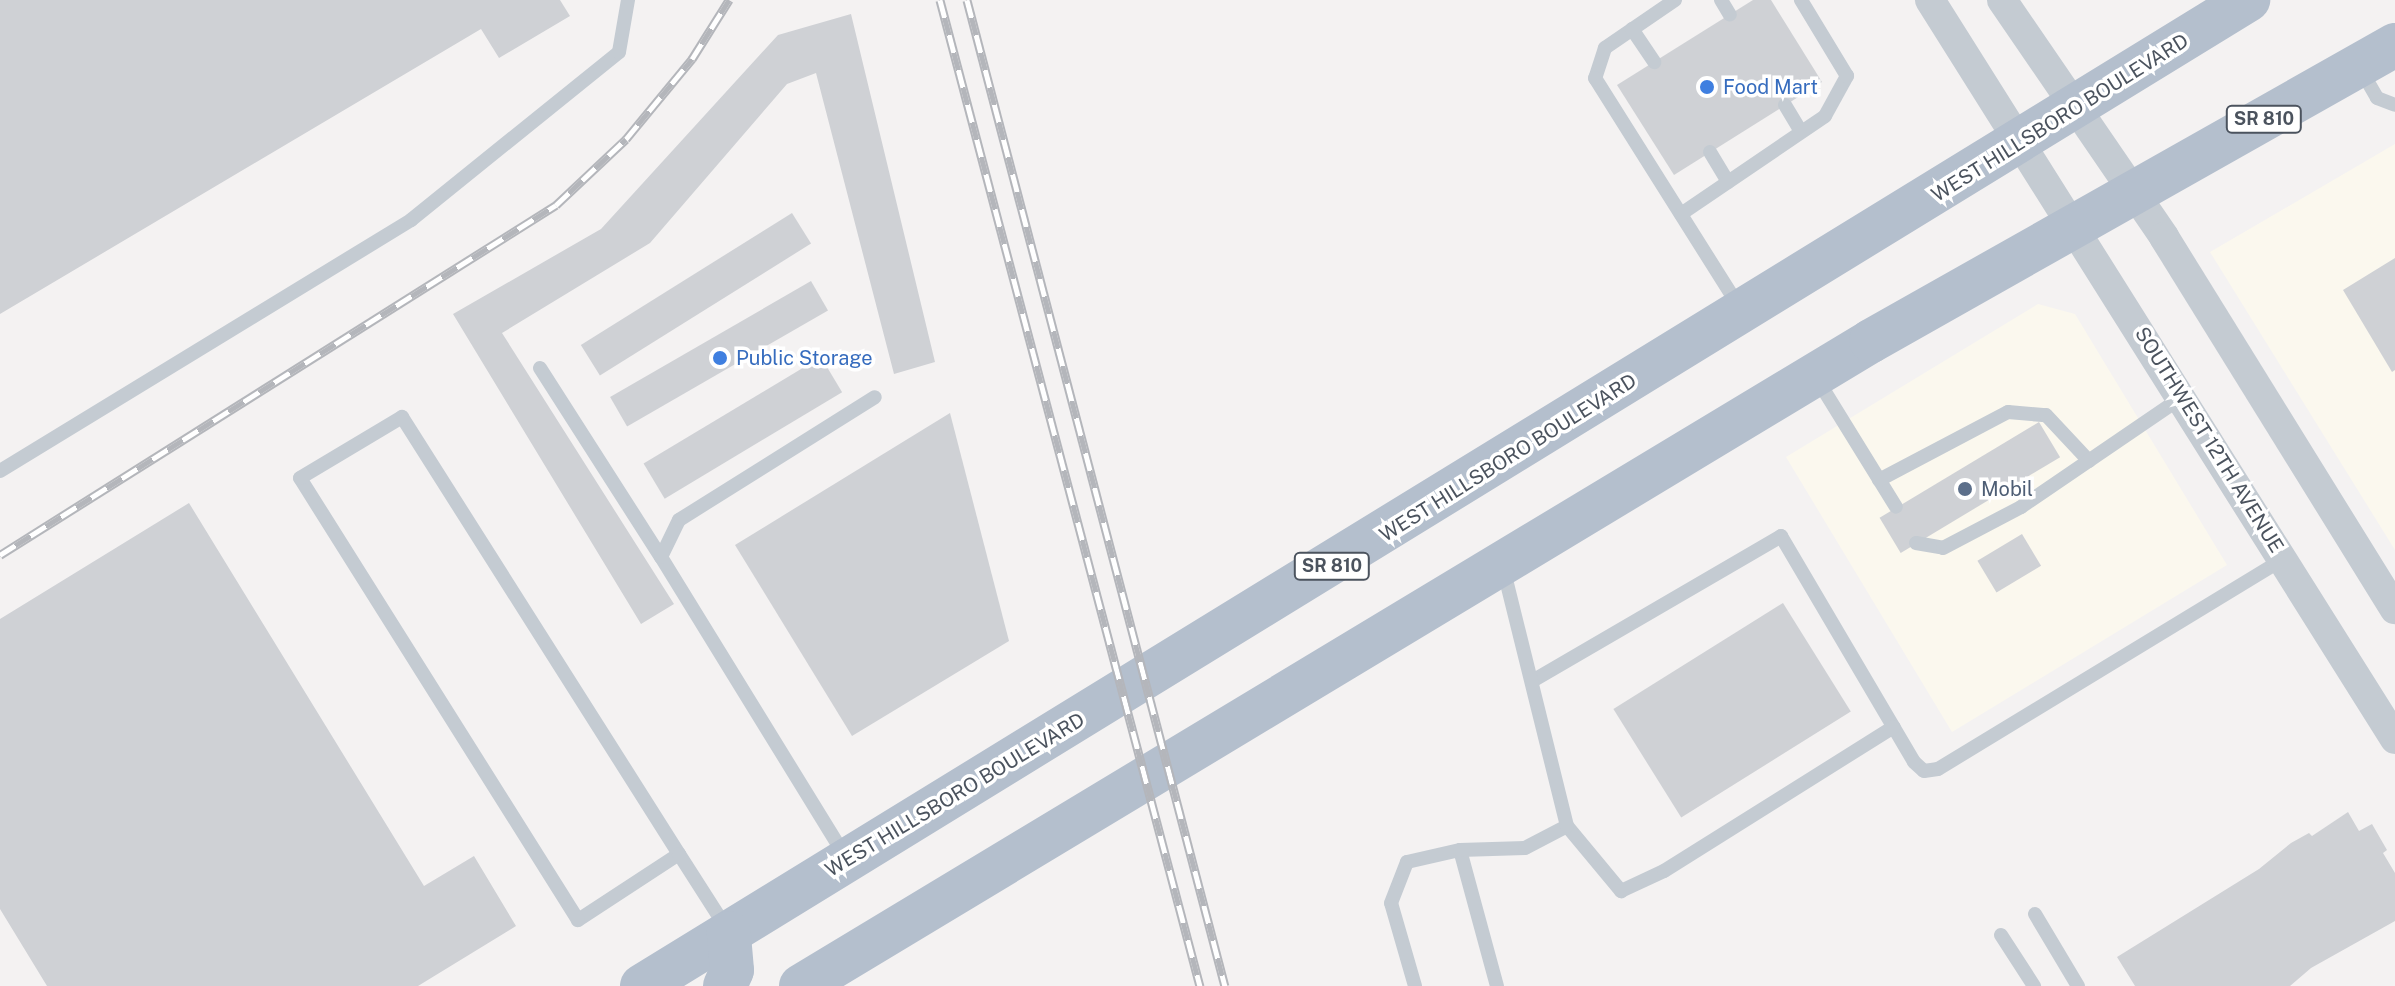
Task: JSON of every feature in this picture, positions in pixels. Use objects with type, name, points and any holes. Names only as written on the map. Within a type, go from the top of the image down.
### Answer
[{"type":"main road","name":"WEST HILLSBORO BOULEVARD","points":[[642,986],[1743,314],[2248,0]]},
{"type":"main road","name":"SR 810","points":[[801,986],[1501,561],[1815,375],[2074,225],[2377,56]]},
{"type":"main road","points":[[725,986],[732,970],[729,933]]},
{"type":"street","name":"SOUTHWEST 12TH AVENUE","points":[[1930,0],[2395,739]]},
{"type":"street","points":[[2002,0],[2073,109],[2133,193],[2395,609]]},
{"type":"lane","points":[[0,471],[411,220],[619,52],[628,0]]},
{"type":"lane","points":[[1675,0],[1605,48],[1595,78],[1743,314]]},
{"type":"lane","points":[[1721,0],[1730,15]]},
{"type":"lane","points":[[1681,214],[1825,116],[1847,76],[1801,0]]},
{"type":"lane","points":[[1632,29],[1654,62]]},
{"type":"lane","points":[[2377,56],[2377,98],[2395,105]]},
{"type":"lane","points":[[1785,105],[1801,132]]},
{"type":"lane","points":[[1710,152],[1728,182]]},
{"type":"lane","points":[[540,368],[661,557],[847,860]]},
{"type":"lane","points":[[1815,375],[1896,507]]},
{"type":"lane","points":[[661,557],[679,520],[875,397]]},
{"type":"lane","points":[[1916,543],[1943,548],[2021,507],[2182,397]]},
{"type":"lane","points":[[1879,480],[2008,412],[2046,415],[2089,461]]},
{"type":"lane","points":[[679,854],[578,920],[300,478],[402,417],[679,854],[729,933]]},
{"type":"lane","points":[[1534,680],[1781,536],[1914,762],[1924,771],[1938,769],[2284,559]]},
{"type":"lane","points":[[1501,561],[1534,680],[1567,826],[1621,891],[1664,871],[1894,727]]},
{"type":"lane","points":[[1415,986],[1391,903],[1407,862],[1460,850],[1525,848],[1567,826]]},
{"type":"lane","points":[[1460,850],[1497,986]]},
{"type":"lane","points":[[2035,914],[2078,986]]},
{"type":"lane","points":[[2001,935],[2034,986]]},
{"type":"shaded area","points":[[2395,144],[2395,550],[2210,252]]},
{"type":"shaded area","points":[[2038,304],[2075,314],[2227,565],[1952,732],[1786,457]]},
{"type":"building","points":[[0,0],[560,0],[570,16],[499,58],[481,29],[0,314]]},
{"type":"building","points":[[1753,0],[1771,0],[1822,82],[1674,175],[1617,85]]},
{"type":"building","points":[[851,14],[935,362],[894,374],[816,73],[787,84],[650,243],[502,333],[674,604],[641,624],[453,314],[601,229],[778,35]]},
{"type":"building","points":[[792,213],[811,244],[600,375],[581,345]]},
{"type":"building","points":[[2395,258],[2395,370],[2392,372],[2343,290]]},
{"type":"building","points":[[811,281],[828,310],[627,426],[610,397]]},
{"type":"building","points":[[821,357],[842,392],[665,499],[644,464]]},
{"type":"building","points":[[950,413],[1009,641],[852,736],[735,545]]},
{"type":"building","points":[[2039,422],[2060,457],[1901,553],[1880,518]]},
{"type":"building","points":[[189,503],[424,886],[474,856],[516,926],[418,986],[47,986],[0,909],[0,619]]},
{"type":"building","points":[[2022,534],[2041,566],[1996,592],[1977,561]]},
{"type":"building","points":[[1783,603],[1851,712],[1681,818],[1613,709]]},
{"type":"building","points":[[2348,812],[2359,831],[2372,824],[2387,850],[2383,853],[2395,873],[2395,921],[2311,968],[2290,986],[2135,986],[2117,957],[2259,869],[2291,843],[2309,833],[2312,836]]},
{"type":"railway","points":[[0,555],[556,205],[626,139],[692,59],[729,0]]},
{"type":"railway","points":[[940,0],[1200,986]]},
{"type":"railway","points":[[967,0],[1225,986]]},
{"type":"place","name":"Food Mart","points":[[1707,87]]},
{"type":"place","name":"Public Storage","points":[[720,358]]},
{"type":"place","name":"Mobil","points":[[1965,489]]}]
